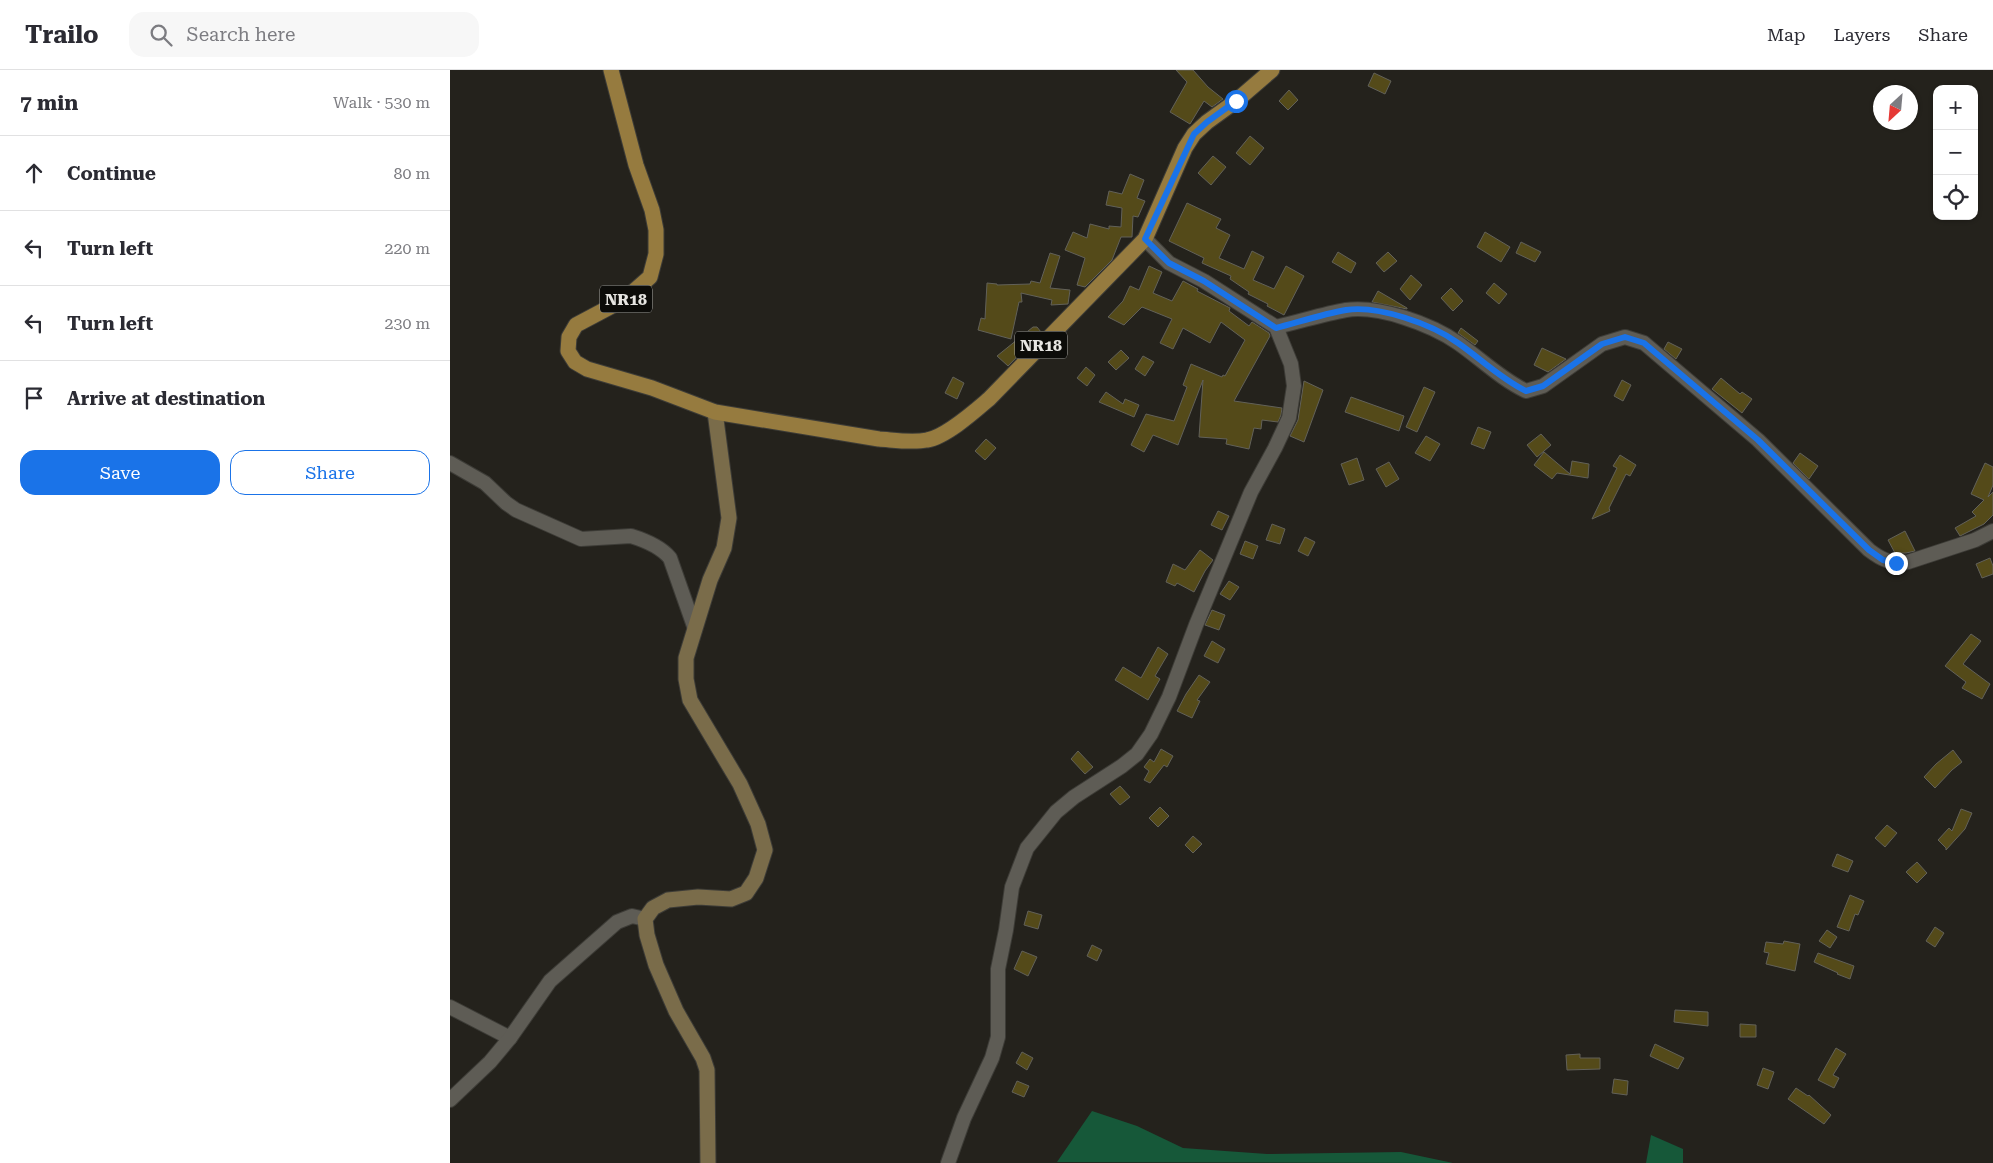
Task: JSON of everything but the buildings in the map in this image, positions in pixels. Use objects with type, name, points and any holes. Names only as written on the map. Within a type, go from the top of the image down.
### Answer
[{"type":"main road","name":"NR18","points":[[611,70],[636,165],[652,210],[656,230],[656,254],[650,277],[625,299],[576,325],[569,337],[568,351],[575,362],[587,369],[652,388],[715,412],[879,439],[928,440],[966,419],[989,399],[1145,239],[1194,134],[1272,70]]},
{"type":"main road","points":[[708,1163],[707,1070],[703,1058],[676,1011],[656,965],[647,935],[645,919],[653,908],[668,900],[698,897],[731,900],[746,894],[756,878],[765,850],[758,824],[740,784],[690,700],[686,679],[686,658],[710,580],[724,548],[729,518],[715,412]]},
{"type":"street","points":[[948,1163],[964,1118],[992,1058],[998,1037],[998,969],[1012,887],[1027,848],[1056,812],[1074,797],[1137,754],[1151,734],[1169,697],[1192,634],[1251,492],[1289,418],[1294,386],[1291,364],[1276,328],[1204,281],[1169,263],[1145,239]]},
{"type":"street","points":[[1276,328],[1348,310],[1388,312],[1422,324],[1456,342],[1512,384],[1526,391],[1543,386],[1602,344],[1625,337],[1644,343],[1758,440],[1869,550],[1883,560],[1896,563],[1908,562],[1975,540],[1993,532]]},
{"type":"street","points":[[450,463],[485,483],[516,510],[581,539],[631,536],[666,553],[670,558],[695,630]]},
{"type":"street","points":[[450,1100],[490,1062],[510,1038],[550,981],[618,922],[632,916],[645,919]]},
{"type":"street","points":[[450,1007],[510,1038]]},
{"type":"green space","points":[[1092,1111],[1137,1126],[1183,1148],[1267,1154],[1401,1152],[1453,1163],[1057,1162]]},
{"type":"green space","points":[[1651,1135],[1683,1149],[1683,1163],[1646,1163]]},
{"type":"route","points":[[1236,101],[1194,134],[1145,239],[1169,263],[1233,298],[1276,328],[1348,310],[1388,312],[1422,324],[1456,342],[1512,384],[1526,391],[1543,386],[1602,344],[1625,337],[1644,343],[1758,440],[1869,550],[1883,560],[1896,563]]}]
